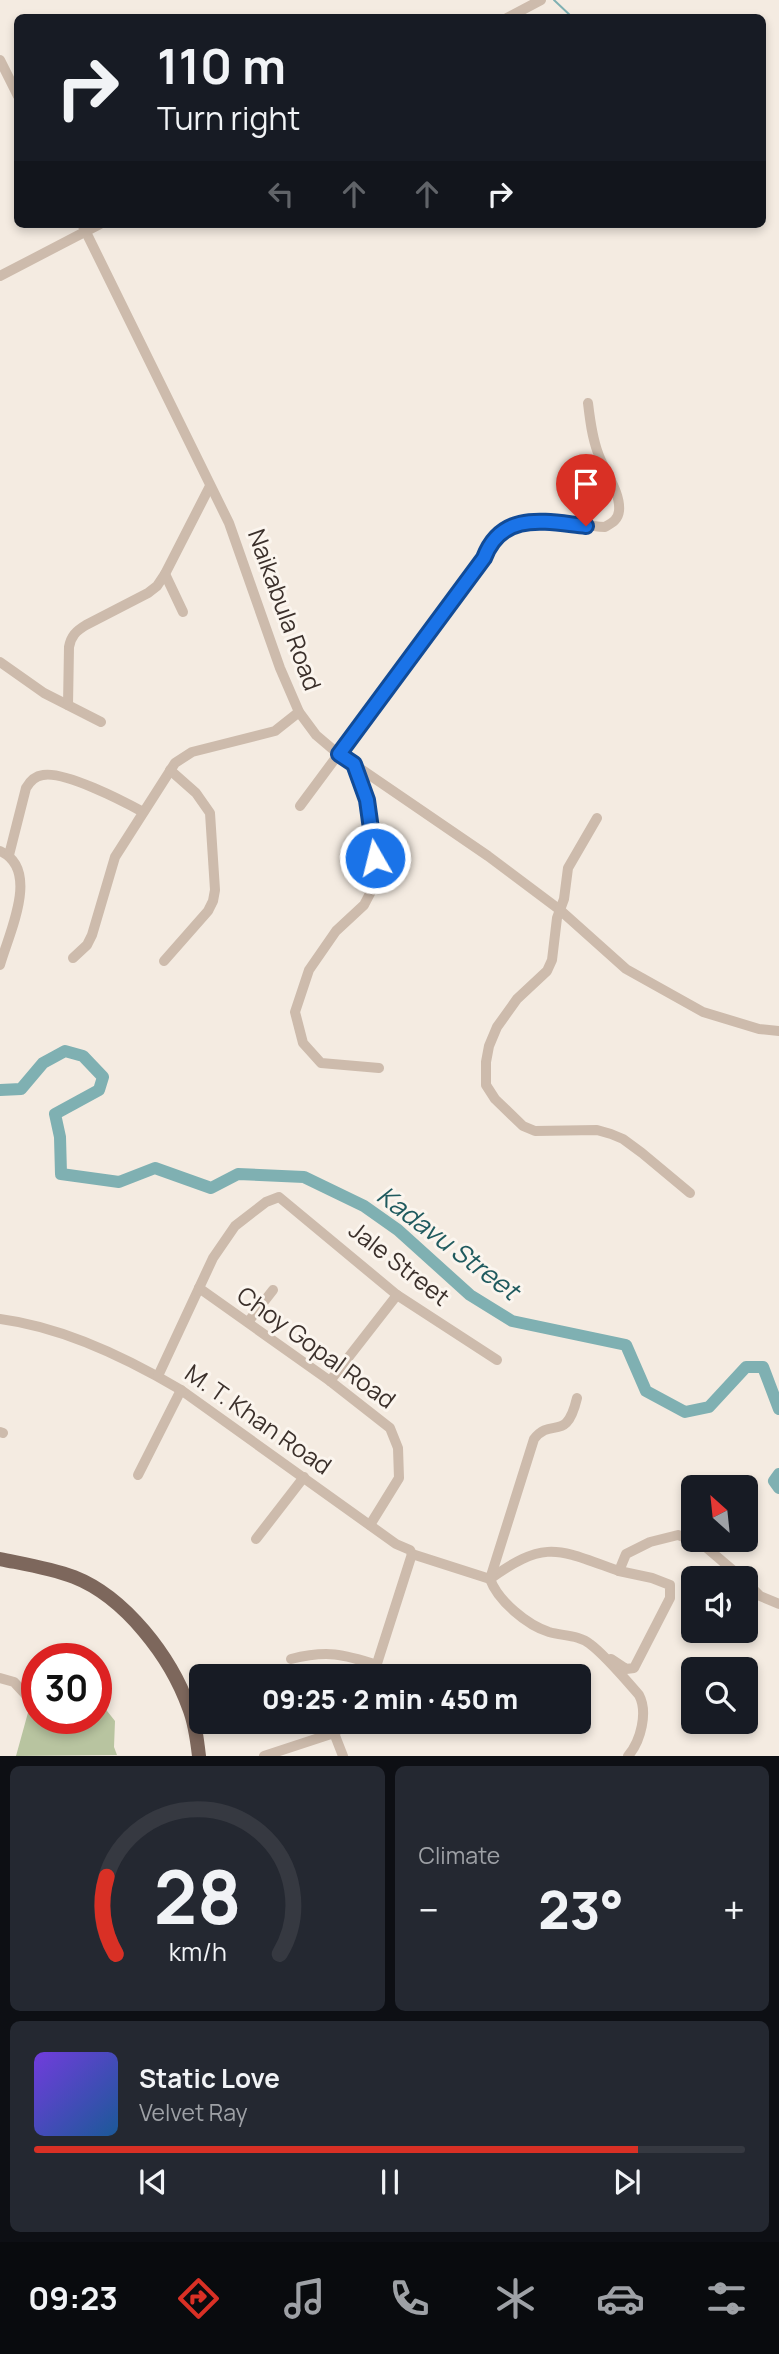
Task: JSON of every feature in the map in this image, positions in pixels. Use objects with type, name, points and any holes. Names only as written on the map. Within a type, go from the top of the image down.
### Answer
[{"type":"main road","points":[[0,1559],[75,1577],[138,1622],[181,1689],[195,1725],[199,1755]]},
{"type":"street","points":[[515,14],[541,0]]},
{"type":"street","points":[[0,60],[14,88]]},
{"type":"street","points":[[0,276],[81,228]]},
{"type":"street","name":"Naikabula Road","points":[[83,228],[229,523],[280,668],[299,712],[316,735],[561,910],[626,969],[703,1012],[759,1029],[779,1031]]},
{"type":"street","points":[[300,806],[484,558],[490,544],[505,529],[521,521],[605,527],[614,522],[619,514],[618,500],[598,453],[588,403]]},
{"type":"street","points":[[68,705],[69,647],[76,631],[157,586],[210,486]]},
{"type":"street","points":[[165,574],[183,612]]},
{"type":"street","points":[[0,662],[44,693],[101,722]]},
{"type":"street","points":[[73,958],[87,946],[115,857],[170,770],[182,757],[192,752],[275,732],[299,712]]},
{"type":"street","points":[[354,764],[367,800],[377,878],[364,905],[337,931],[309,970],[295,1012],[303,1043],[321,1063],[379,1068]]},
{"type":"street","points":[[164,961],[208,911],[215,890],[210,813],[196,793],[170,770]]},
{"type":"street","points":[[0,965],[22,890],[20,872],[4,853],[31,780],[49,774],[102,790],[143,812]]},
{"type":"street","points":[[597,818],[568,868],[564,899],[556,918],[552,960],[547,971],[504,1014],[493,1037],[486,1062],[486,1085],[495,1099],[523,1126],[535,1131],[597,1130],[611,1134],[642,1153],[690,1193]]},
{"type":"street","name":"Jale Street","points":[[199,1288],[213,1258],[235,1226],[266,1202],[279,1196],[397,1295],[497,1360]]},
{"type":"street","points":[[158,1376],[199,1288]]},
{"type":"street","name":"Choy Gopal Road","points":[[199,1288],[330,1381],[390,1428],[398,1448],[399,1478],[370,1525]]},
{"type":"street","points":[[248,1322],[273,1290]]},
{"type":"street","points":[[330,1381],[397,1295]]},
{"type":"street","name":"M. T. Khan Road","points":[[0,1319],[25,1322],[105,1350],[158,1376],[396,1544],[410,1550],[412,1554],[486,1578]]},
{"type":"street","points":[[138,1475],[181,1390]]},
{"type":"street","points":[[486,1578],[534,1439],[539,1432],[565,1425],[572,1416],[577,1398]]},
{"type":"street","points":[[256,1539],[304,1478]]},
{"type":"street","points":[[619,1572],[626,1554],[650,1542],[678,1535],[701,1543],[728,1566]]},
{"type":"street","points":[[555,1551],[619,1572],[664,1581],[670,1585],[670,1598],[634,1668],[626,1669],[582,1639],[536,1626],[503,1600],[486,1578],[535,1553],[555,1551]]},
{"type":"street","points":[[377,1664],[412,1554]]},
{"type":"street","points":[[758,1594],[779,1604]]},
{"type":"street","points":[[592,1645],[639,1695],[643,1703],[637,1741],[628,1755]]},
{"type":"street","points":[[292,1659],[315,1653],[332,1653],[373,1664]]},
{"type":"street","points":[[0,1678],[15,1682],[21,1689]]},
{"type":"street","points":[[264,1755],[331,1734]]},
{"type":"street","points":[[334,1734],[343,1755]]},
{"type":"green space","points":[[112,1717],[115,1721],[114,1747],[117,1755],[16,1756],[22,1734],[112,1734]]},
{"type":"waterway","points":[[554,0],[569,14]]},
{"type":"waterway","name":"Kadavu Street","points":[[0,1090],[21,1089],[43,1063],[65,1051],[83,1056],[103,1077],[99,1090],[55,1114],[60,1137],[61,1174],[119,1182],[155,1168],[211,1188],[238,1174],[304,1177],[364,1206],[398,1230],[470,1295],[512,1321],[626,1345],[646,1391],[685,1412],[709,1407],[746,1367],[763,1367],[779,1409]]},
{"type":"waterway","name":"Kadavu Street","points":[[779,1474],[774,1481],[779,1488]]},
{"type":"route","points":[[375,858],[367,800],[354,764],[339,754],[484,558],[490,544],[505,529],[521,521],[586,526]]}]
